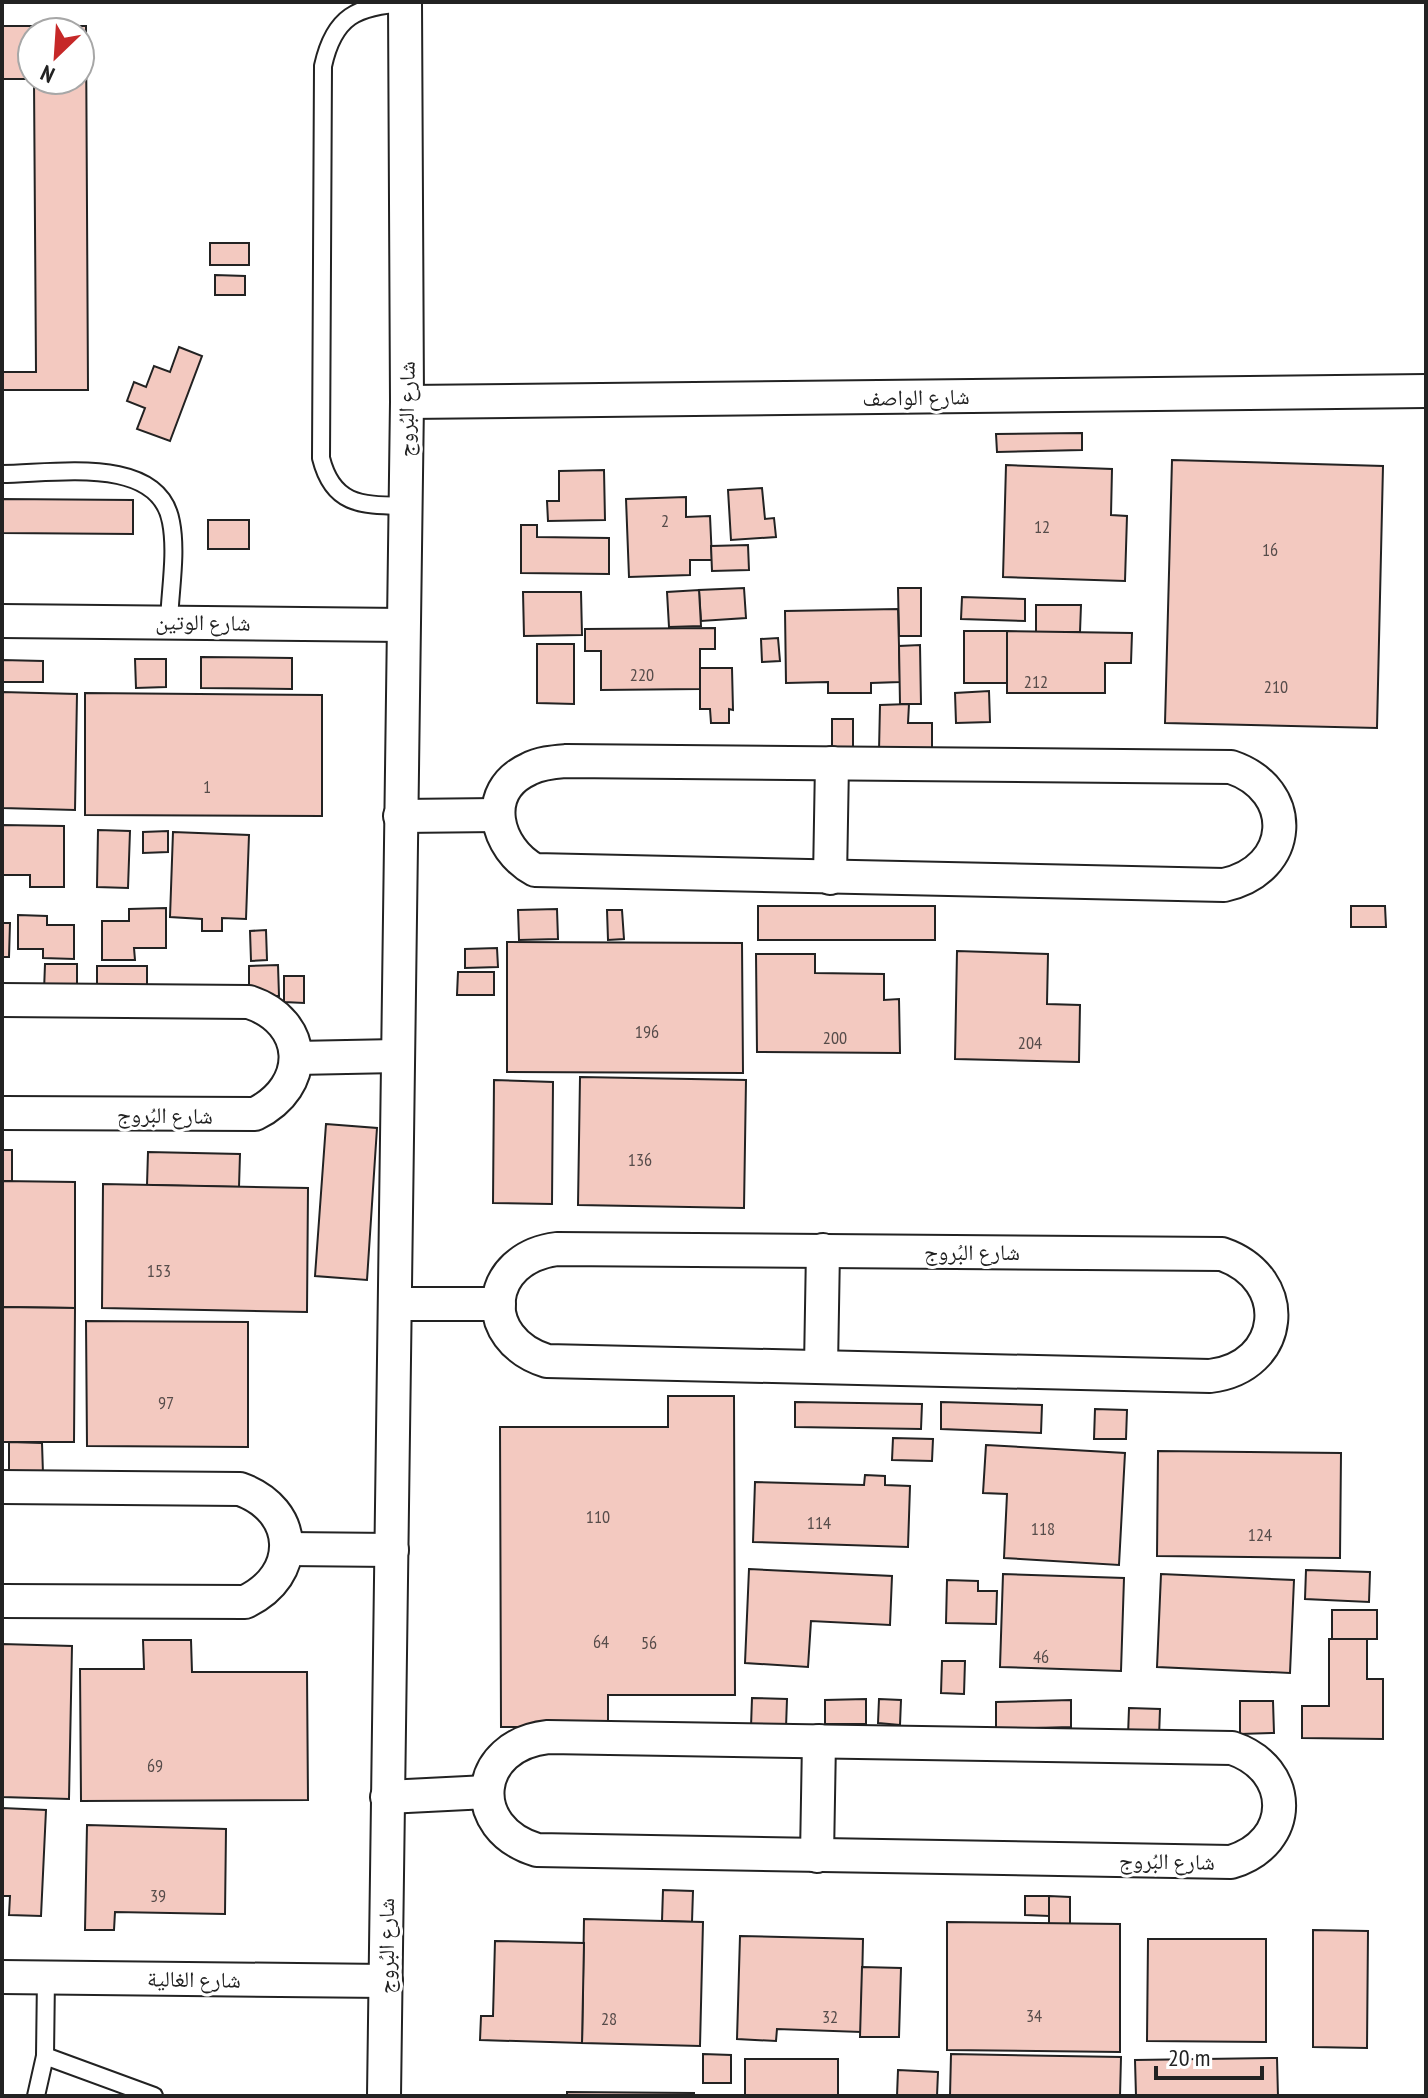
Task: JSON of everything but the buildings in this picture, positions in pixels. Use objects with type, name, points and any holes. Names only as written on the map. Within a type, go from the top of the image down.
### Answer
[{"type":"street","name":"شارع البُروج","points":[[384,2096],[407,402],[405,3]]},
{"type":"street","name":"شارع الواصف","points":[[407,402],[1426,391]]},
{"type":"street","name":"شارع الوتين","points":[[2,621],[403,625]]},
{"type":"street","points":[[545,763],[832,763],[1231,767],[1259,780],[1277,806],[1280,821],[1274,852],[1265,865],[1254,875],[1224,885],[535,870],[508,849],[498,815],[502,797],[513,781],[527,769],[545,763]]},
{"type":"street","points":[[830,878],[832,763]]},
{"type":"street","points":[[400,816],[498,815]]},
{"type":"street","points":[[2,1000],[249,1002],[277,1015],[294,1042],[296,1058],[397,1056]]},
{"type":"street","name":"شارع البُروج","points":[[2,1113],[255,1114],[284,1093],[293,1076],[296,1058]]},
{"type":"street","name":"شارع البُروج","points":[[823,1250],[1222,1254],[1251,1269],[1262,1282],[1272,1313],[1264,1344],[1254,1358],[1241,1368],[1218,1375],[547,1361],[516,1346],[506,1333],[499,1304],[503,1283],[510,1271],[523,1258],[538,1252],[823,1250]]},
{"type":"street","points":[[821,1367],[823,1250]]},
{"type":"street","points":[[397,1304],[499,1304]]},
{"type":"street","points":[[2,1487],[240,1489],[269,1505],[285,1533],[287,1549],[274,1582],[261,1594],[245,1602],[2,1601]]},
{"type":"street","points":[[287,1549],[392,1550]]},
{"type":"street","name":"شارع البُروج","points":[[530,1739],[1232,1748],[1261,1763],[1277,1790],[1279,1806],[1270,1836],[1246,1857],[1231,1862],[817,1856],[537,1850],[506,1836],[489,1809],[487,1792],[499,1758],[513,1746],[530,1739]]},
{"type":"street","points":[[817,1856],[819,1741]]},
{"type":"street","points":[[387,1797],[487,1792]]},
{"type":"street","name":"شارع الغالية","points":[[2,1977],[386,1981]]},
{"type":"lane","points":[[405,3],[375,5],[354,13],[340,24],[328,43],[323,66],[321,442],[325,475],[335,490],[352,502],[405,506]]},
{"type":"lane","points":[[2,474],[122,473],[143,481],[158,493],[172,524],[169,622]]},
{"type":"lane","points":[[36,2096],[45,2056],[46,1977]]},
{"type":"lane","points":[[45,2056],[154,2096]]}]
